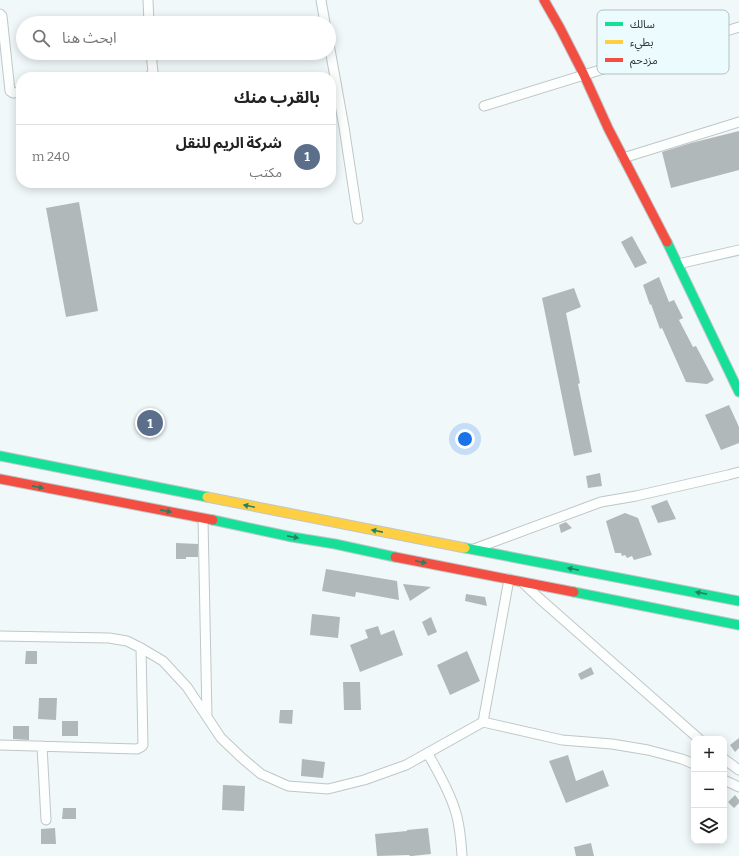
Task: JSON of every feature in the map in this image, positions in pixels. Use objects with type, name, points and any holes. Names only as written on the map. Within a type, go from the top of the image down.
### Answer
[{"type":"main road","points":[[544,0],[584,75],[608,128],[678,264],[712,339],[739,392]]},
{"type":"main road","points":[[0,456],[55,466],[337,534],[521,582],[692,614],[739,625]]},
{"type":"main road","points":[[0,479],[292,537],[337,534],[473,550],[739,601]]},
{"type":"street","points":[[148,0],[149,16]]},
{"type":"street","points":[[321,0],[324,16]]},
{"type":"street","points":[[0,14],[2,16],[10,91],[16,93]]},
{"type":"street","points":[[729,30],[739,27]]},
{"type":"street","points":[[152,60],[153,72]]},
{"type":"street","points":[[332,60],[334,72]]},
{"type":"street","points":[[484,106],[597,71]]},
{"type":"street","points":[[336,83],[358,219]]},
{"type":"street","points":[[623,158],[739,122]]},
{"type":"street","points":[[678,264],[739,250]]},
{"type":"street","points":[[473,550],[602,502],[636,496],[739,472]]},
{"type":"street","points":[[204,519],[207,718]]},
{"type":"street","points":[[484,722],[509,579]]},
{"type":"street","points":[[521,582],[696,736]]},
{"type":"street","points":[[0,636],[109,638],[127,641],[141,648],[163,661],[186,687],[221,738],[242,758],[261,774],[288,786],[328,789],[364,780],[406,765],[484,722],[562,740],[612,744],[648,750],[691,763]]},
{"type":"street","points":[[0,745],[137,749],[141,747],[143,745],[141,648]]},
{"type":"street","points":[[42,746],[46,820]]},
{"type":"street","points":[[428,754],[443,781],[455,810],[462,856]]},
{"type":"street","points":[[727,761],[739,770]]},
{"type":"street","points":[[727,781],[739,787]]},
{"type":"building","points":[[739,131],[739,170],[671,188],[662,152]]},
{"type":"building","points":[[79,202],[98,311],[66,317],[46,208]]},
{"type":"building","points":[[632,236],[647,263],[635,268],[621,242]]},
{"type":"building","points":[[659,277],[669,302],[674,300],[683,318],[679,320],[693,347],[696,346],[714,380],[707,384],[686,382],[662,328],[660,329],[643,285]]},
{"type":"building","points":[[574,288],[581,307],[566,313],[580,383],[578,384],[592,452],[574,456],[542,298]]},
{"type":"building","points":[[729,405],[739,427],[739,443],[721,450],[705,415]]},
{"type":"building","points":[[600,473],[602,486],[588,488],[586,476]]},
{"type":"building","points":[[667,500],[676,519],[658,523],[651,506]]},
{"type":"building","points":[[625,513],[638,518],[652,555],[634,560],[632,556],[627,558],[625,555],[622,556],[621,553],[615,553],[606,521]]},
{"type":"building","points":[[566,522],[572,528],[561,533],[559,525]]},
{"type":"building","points":[[176,543],[198,544],[198,557],[176,559]]},
{"type":"building","points":[[326,569],[397,581],[399,600],[356,592],[355,597],[322,591]]},
{"type":"building","points":[[403,584],[431,587],[410,601]]},
{"type":"building","points":[[466,594],[485,597],[487,606],[465,601]]},
{"type":"building","points":[[312,614],[340,617],[338,638],[310,635]]},
{"type":"building","points":[[431,617],[437,632],[428,636],[422,622]]},
{"type":"building","points":[[378,626],[381,635],[394,630],[403,655],[360,672],[350,645],[368,638],[365,630]]},
{"type":"building","points":[[26,651],[37,651],[37,664],[25,664]]},
{"type":"building","points":[[467,651],[480,681],[450,695],[437,665]]},
{"type":"building","points":[[591,667],[594,674],[581,680],[578,674]]},
{"type":"building","points":[[343,682],[360,682],[361,710],[344,710]]},
{"type":"building","points":[[39,698],[57,698],[56,720],[38,719]]},
{"type":"building","points":[[280,710],[293,710],[292,724],[279,723]]},
{"type":"building","points":[[62,721],[78,721],[78,736],[62,736]]},
{"type":"building","points":[[13,726],[29,726],[29,740],[13,739]]},
{"type":"building","points":[[739,738],[739,748],[735,752],[730,745]]},
{"type":"building","points":[[568,755],[576,781],[603,770],[609,786],[566,803],[549,761]]},
{"type":"building","points":[[302,759],[325,762],[323,778],[301,776]]},
{"type":"building","points":[[223,785],[245,786],[244,811],[222,810]]},
{"type":"building","points":[[735,795],[739,800],[739,803],[734,808],[728,802]]},
{"type":"building","points":[[63,808],[76,808],[76,819],[62,819]]},
{"type":"building","points":[[55,828],[56,844],[41,844],[41,829]]},
{"type":"building","points":[[428,828],[431,854],[412,856],[377,856],[375,834]]},
{"type":"building","points":[[591,843],[594,856],[576,856],[574,847]]},
{"type":"traffic: fast","points":[[667,242],[739,392]]},
{"type":"traffic: fast","points":[[0,456],[207,497]]},
{"type":"traffic: fast","points":[[213,520],[395,557]]},
{"type":"traffic: fast","points":[[465,548],[739,601]]},
{"type":"traffic: fast","points":[[574,592],[739,625]]},
{"type":"traffic: slow","points":[[207,497],[465,548]]},
{"type":"traffic: jam","points":[[544,0],[584,75],[608,128],[667,242]]},
{"type":"traffic: jam","points":[[0,479],[213,520]]},
{"type":"traffic: jam","points":[[395,557],[574,592]]},
{"type":"place","name":"شركة الريم للنقل","points":[[150,423]]}]
